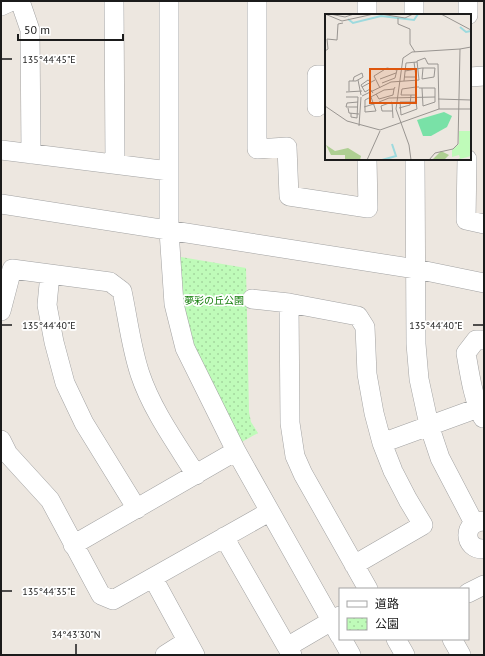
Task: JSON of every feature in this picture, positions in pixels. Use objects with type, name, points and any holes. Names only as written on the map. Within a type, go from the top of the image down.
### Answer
[{"type":"street","points":[[1,6],[12,1]]},
{"type":"street","points":[[20,1],[30,30],[31,154]]},
{"type":"street","points":[[114,1],[115,164]]},
{"type":"street","points":[[169,1],[169,231],[174,304],[185,348],[236,451],[269,512],[337,625],[289,651],[224,537]]},
{"type":"street","points":[[257,1],[257,149],[288,147],[289,196],[368,208],[368,160]]},
{"type":"street","points":[[367,1],[367,14]]},
{"type":"street","points":[[414,1],[414,14]]},
{"type":"street","points":[[468,1],[468,14]]},
{"type":"street","points":[[317,107],[317,75],[325,75]]},
{"type":"street","points":[[471,77],[484,76]]},
{"type":"street","points":[[1,150],[169,171]]},
{"type":"street","points":[[415,160],[416,344],[419,379],[429,425],[440,458],[479,522],[469,530],[468,538],[473,546],[484,549]]},
{"type":"street","points":[[467,160],[466,220],[484,224]]},
{"type":"street","points":[[1,204],[416,269],[484,283]]},
{"type":"street","points":[[1,311],[12,269],[110,282],[122,290],[130,337],[141,375],[161,419],[196,475]]},
{"type":"street","points":[[50,274],[47,305],[54,342],[66,383],[84,423],[137,509]]},
{"type":"street","points":[[252,299],[289,303],[358,316],[365,327],[367,374],[374,414],[382,443],[393,471],[422,525],[354,565]]},
{"type":"street","points":[[289,303],[290,423],[295,456],[303,474],[367,588]]},
{"type":"street","points":[[382,443],[429,425],[482,412],[470,380],[466,353],[476,340],[484,340]]},
{"type":"street","points":[[1,440],[8,454],[50,500],[101,595],[113,600],[269,512]]},
{"type":"street","points":[[73,545],[236,451]]},
{"type":"street","points":[[153,578],[191,648],[165,655]]},
{"type":"street","points":[[469,592],[484,585]]},
{"type":"street","points":[[343,640],[351,655]]},
{"type":"street","points":[[397,640],[405,655]]},
{"type":"street","points":[[453,640],[461,655]]},
{"type":"green space","name":"夢彩の丘公園","points":[[175,256],[246,268],[249,412],[251,422],[258,433],[240,443],[197,363],[185,321]]}]
